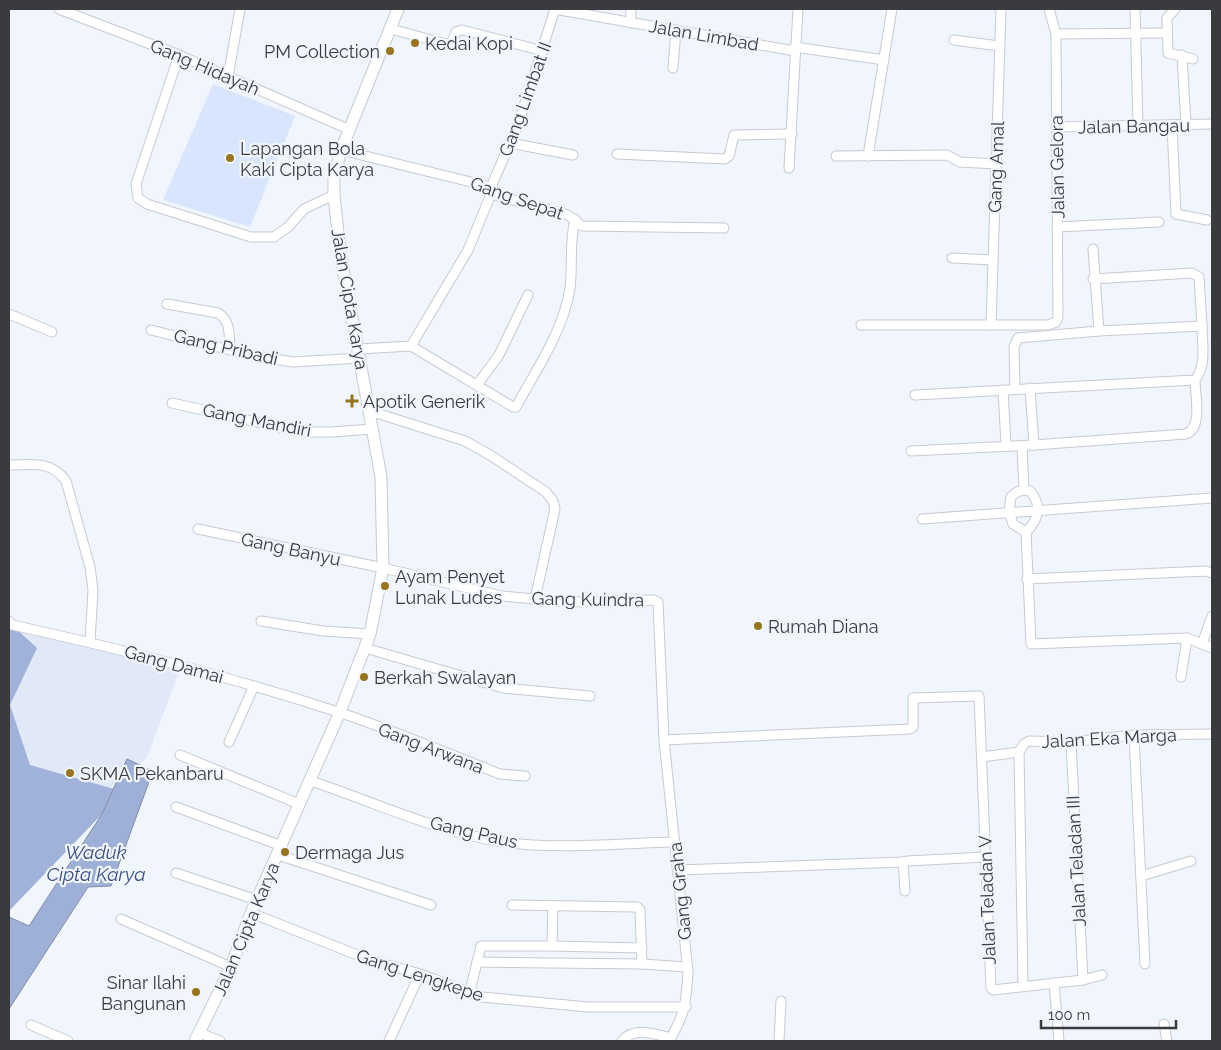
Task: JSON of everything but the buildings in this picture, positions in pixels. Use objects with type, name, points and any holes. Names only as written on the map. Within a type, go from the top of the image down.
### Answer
[{"type":"main road","name":"Jalan Cipta Karya","points":[[198,1037],[231,967],[251,913],[340,712],[370,634],[384,568],[381,477],[340,252],[334,178],[348,129],[398,9]]},
{"type":"street","name":"Gang Hidayah","points":[[60,9],[180,56],[348,129]]},
{"type":"street","points":[[228,77],[240,9]]},
{"type":"street","name":"Jalan Limbad","points":[[554,9],[795,49],[884,60]]},
{"type":"street","name":"Gang Limbat II","points":[[411,346],[468,250],[510,143],[543,50],[554,9]]},
{"type":"street","points":[[631,9],[631,23]]},
{"type":"street","points":[[788,168],[792,134],[798,9]]},
{"type":"street","points":[[868,156],[892,9]]},
{"type":"street","name":"Gang Amal","points":[[991,325],[1001,9]]},
{"type":"street","name":"Jalan Gelora","points":[[1049,9],[1056,34],[1057,227],[1159,222]]},
{"type":"street","points":[[1135,9],[1138,125]]},
{"type":"street","points":[[1176,9],[1167,16],[1168,53],[1182,55],[1193,60]]},
{"type":"street","points":[[391,29],[446,44],[452,42],[456,32],[462,30],[543,50]]},
{"type":"street","points":[[673,68],[676,30]]},
{"type":"street","points":[[1056,34],[1167,33]]},
{"type":"street","points":[[954,40],[1000,46]]},
{"type":"street","points":[[1182,55],[1186,125]]},
{"type":"street","points":[[180,56],[136,184],[138,198],[147,204],[251,237],[274,237],[288,227],[304,209],[334,195]]},
{"type":"street","name":"Jalan Bangau","points":[[1056,127],[1212,124]]},
{"type":"street","points":[[1172,125],[1176,214],[1207,220]]},
{"type":"street","points":[[617,154],[725,159],[729,156],[734,135],[792,134]]},
{"type":"street","points":[[510,143],[573,155]]},
{"type":"street","name":"Gang Sepat","points":[[341,150],[491,190],[568,215],[582,226],[724,228]]},
{"type":"street","points":[[836,156],[947,155],[960,162],[996,164]]},
{"type":"street","points":[[411,346],[513,407],[516,407],[563,315],[570,288],[570,241],[574,219]]},
{"type":"street","points":[[861,325],[1048,325],[1056,322],[1058,317],[1057,227]]},
{"type":"street","points":[[1093,249],[1099,330]]},
{"type":"street","points":[[952,258],[993,260]]},
{"type":"street","points":[[911,451],[1006,445],[1022,446],[1192,432],[1196,426],[1195,380],[1201,373],[1203,359],[1199,277],[1192,273],[1094,279]]},
{"type":"street","points":[[477,385],[499,354],[528,295]]},
{"type":"street","points":[[167,304],[218,313],[225,317],[228,324],[230,350]]},
{"type":"street","points":[[9,314],[52,332]]},
{"type":"street","points":[[1015,389],[1014,346],[1018,338],[1099,330],[1202,326]]},
{"type":"street","name":"Gang Pribadi","points":[[151,330],[230,350],[293,362],[411,346]]},
{"type":"street","points":[[915,395],[1195,380]]},
{"type":"street","points":[[1030,388],[1034,445]]},
{"type":"street","points":[[1003,390],[1006,445]]},
{"type":"street","name":"Gang Mandiri","points":[[172,403],[301,432],[373,429]]},
{"type":"street","points":[[370,411],[464,441],[490,455],[546,492],[553,500],[555,509],[535,599]]},
{"type":"street","points":[[1022,446],[1024,490]]},
{"type":"street","points":[[9,465],[46,465],[59,470],[66,481],[90,567],[93,590],[90,642]]},
{"type":"street","points":[[1026,532],[1013,524],[1009,512],[1011,497],[1017,492],[1024,490],[1030,491],[1036,498],[1039,511],[1032,526],[1026,532],[1027,579],[1032,644],[1187,638],[1212,648]]},
{"type":"street","points":[[922,519],[1212,498]]},
{"type":"street","name":"Gang Banyu","points":[[198,529],[384,568]]},
{"type":"street","name":"Gang Kuindra","points":[[384,568],[502,596],[567,602],[654,600],[658,602],[664,740]]},
{"type":"street","points":[[1027,579],[1212,572]]},
{"type":"street","points":[[1202,644],[1212,616]]},
{"type":"street","name":"Gang Damai","points":[[9,621],[12,625],[90,642],[254,686],[340,712]]},
{"type":"street","points":[[261,621],[322,631],[370,634]]},
{"type":"street","points":[[1181,677],[1187,638]]},
{"type":"street","points":[[365,648],[503,688],[590,696]]},
{"type":"street","points":[[229,742],[254,686]]},
{"type":"street","name":"Jalan Teladan V","points":[[664,740],[910,729],[913,727],[913,698],[978,696],[991,988],[993,990],[1023,985],[1083,980],[1102,975]]},
{"type":"street","name":"Gang Arwana","points":[[340,712],[500,774],[525,776]]},
{"type":"street","name":"Jalan Eka Marga","points":[[982,756],[1019,752],[1024,744],[1029,741],[1070,742],[1134,735],[1212,734]]},
{"type":"street","points":[[1134,735],[1145,964]]},
{"type":"street","name":"Gang Graha","points":[[664,740],[687,967],[686,1007],[681,1021],[670,1040]]},
{"type":"street","name":"Jalan Teladan III","points":[[1070,742],[1083,980]]},
{"type":"street","points":[[1019,752],[1023,985]]},
{"type":"street","points":[[180,755],[300,804]]},
{"type":"street","name":"Gang Paus","points":[[311,780],[430,823],[503,842],[530,844],[675,842]]},
{"type":"street","points":[[176,808],[280,850],[431,905]]},
{"type":"street","points":[[678,870],[903,862],[985,857]]},
{"type":"street","points":[[1142,876],[1191,861]]},
{"type":"street","points":[[903,862],[905,890]]},
{"type":"street","points":[[176,872],[257,900]]},
{"type":"street","points":[[512,905],[638,907],[640,910],[642,964]]},
{"type":"street","points":[[552,906],[552,946]]},
{"type":"street","name":"Gang Lengkepe","points":[[251,913],[370,960],[420,974],[482,997],[588,1008],[686,1007]]},
{"type":"street","points":[[121,919],[231,967]]},
{"type":"street","points":[[470,991],[481,946],[642,948]]},
{"type":"street","points":[[477,962],[642,964],[687,967]]},
{"type":"street","points":[[389,1041],[420,974]]},
{"type":"street","points":[[1054,983],[1059,1041]]},
{"type":"street","points":[[779,1041],[781,1002]]},
{"type":"street","points":[[1164,1024],[1167,1041]]},
{"type":"street","points":[[31,1026],[68,1041]]},
{"type":"street","points":[[622,1041],[629,1033],[636,1031],[670,1040]]},
{"type":"street","points":[[198,1037],[220,1041]]},
{"type":"shaded area","name":"Lapangan Bola Kaki Cipta Karya","points":[[213,84],[295,116],[250,227],[163,200]]},
{"type":"shaded area","points":[[9,619],[12,625],[37,648],[10,705],[30,765],[114,789],[102,814],[9,911]]},
{"type":"shaded area","name":"SKMA Pekanbaru","points":[[9,624],[180,669],[147,757],[114,789],[102,814],[9,911]]},
{"type":"water","name":"Waduk Cipta Karya","points":[[127,759],[153,771],[111,886],[88,887],[9,1009],[9,917],[29,926],[102,814]]},
{"type":"place","name":"Kedai Kopi","points":[[415,43]]},
{"type":"place","name":"PM Collection","points":[[390,51]]},
{"type":"place","name":"Lapangan Bola Kaki Cipta Karya","points":[[230,158]]},
{"type":"place","name":"Apotik Generik","points":[[352,401]]},
{"type":"place","name":"Ayam Penyet Lunak Ludes","points":[[385,586]]},
{"type":"place","name":"Rumah Diana","points":[[758,626]]},
{"type":"place","name":"Berkah Swalayan","points":[[364,677]]},
{"type":"place","name":"SKMA Pekanbaru","points":[[70,773]]},
{"type":"place","name":"Dermaga Jus","points":[[285,852]]},
{"type":"place","name":"Sinar Ilahi Bangunan","points":[[196,992]]}]
